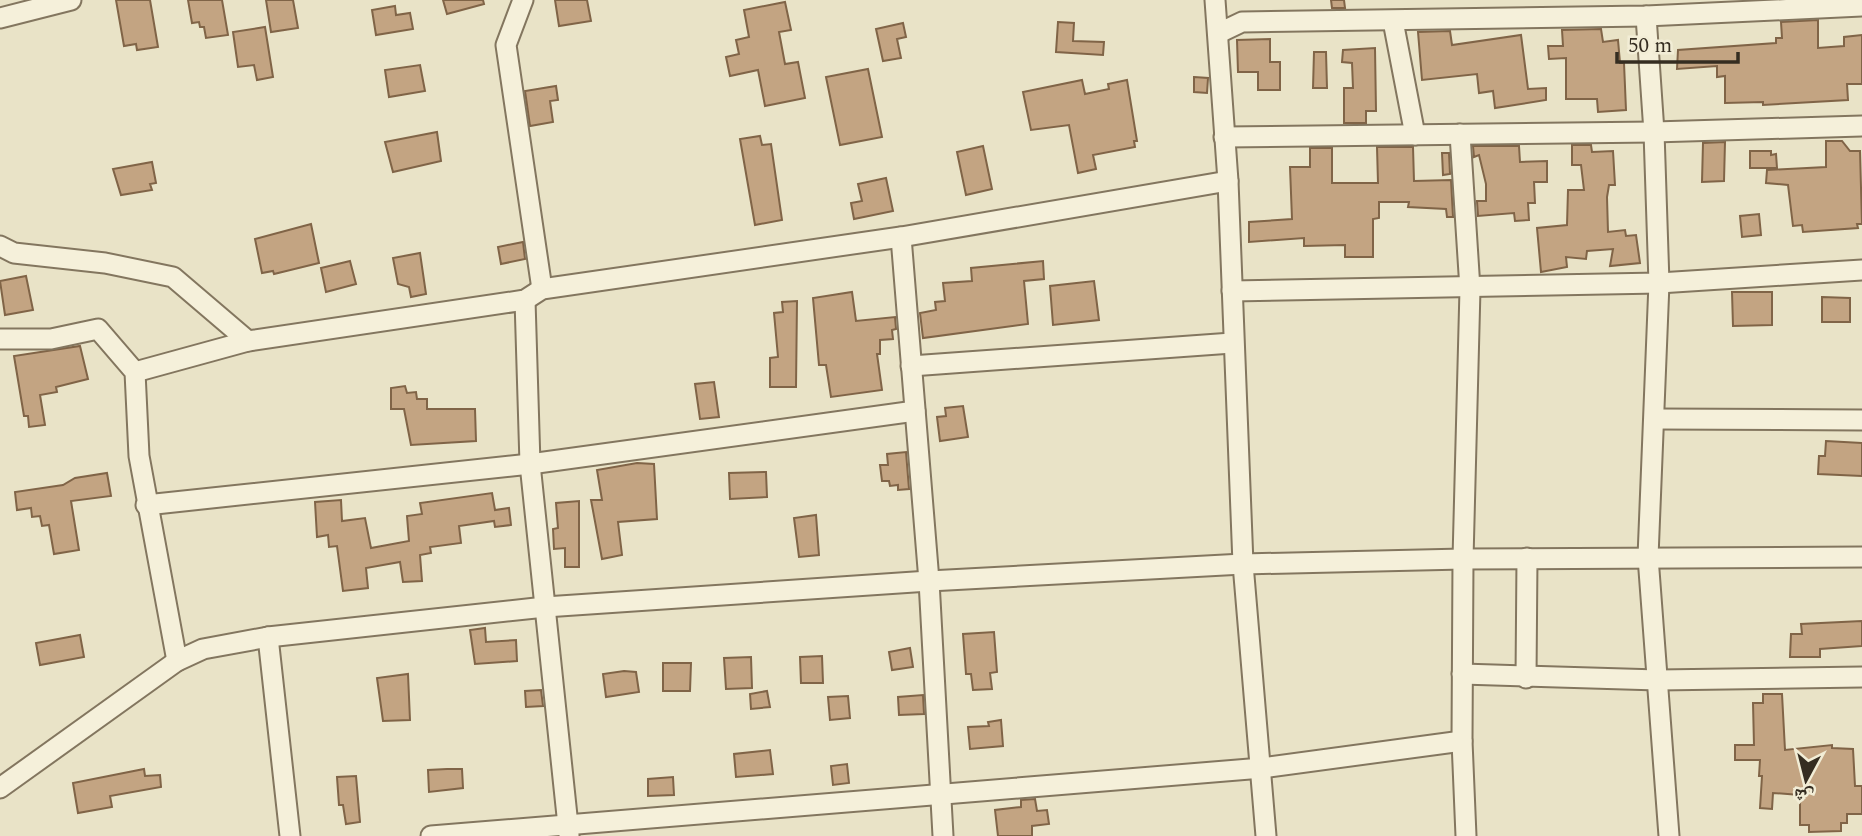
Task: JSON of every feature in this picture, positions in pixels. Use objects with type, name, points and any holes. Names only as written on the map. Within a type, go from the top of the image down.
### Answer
[{"type":"street","points":[[0,18],[71,0]]},
{"type":"street","points":[[523,0],[506,45],[542,289]]},
{"type":"street","points":[[1215,0],[1228,181],[1243,564],[1266,836]]},
{"type":"street","points":[[1219,33],[1242,22],[1646,16],[1850,4]]},
{"type":"street","points":[[1646,16],[1654,132],[1659,283],[1648,557],[1669,836]]},
{"type":"street","points":[[1393,21],[1415,135]]},
{"type":"street","points":[[1224,137],[1654,132],[1862,126]]},
{"type":"street","points":[[1460,134],[1470,289],[1462,674],[1466,836]]},
{"type":"street","points":[[135,372],[248,341],[525,300],[542,289],[901,237],[1228,181]]},
{"type":"street","points":[[901,237],[929,581],[943,836]]},
{"type":"street","points":[[0,246],[14,253],[105,263],[173,277],[248,341]]},
{"type":"street","points":[[1232,290],[1470,289],[1659,283],[1862,270]]},
{"type":"street","points":[[525,300],[530,464],[569,830]]},
{"type":"street","points":[[0,339],[51,339],[98,329],[135,372],[139,456],[146,505],[177,661]]},
{"type":"street","points":[[911,366],[1233,343]]},
{"type":"street","points":[[146,505],[530,464],[915,411]]},
{"type":"street","points":[[1655,419],[1862,420]]},
{"type":"street","points":[[0,788],[177,661],[203,649],[268,637],[545,607],[929,581],[1243,564],[1527,558],[1862,557]]},
{"type":"street","points":[[1526,678],[1527,558]]},
{"type":"street","points":[[268,637],[290,836]]},
{"type":"street","points":[[1462,674],[1658,680],[1862,677]]},
{"type":"street","points":[[431,836],[569,830],[1262,768],[1462,741]]},
{"type":"building","points":[[116,0],[150,0],[158,47],[137,50],[136,44],[124,46]]},
{"type":"building","points":[[188,0],[222,0],[228,35],[206,38],[204,27],[200,27],[199,22],[192,23]]},
{"type":"building","points":[[266,0],[293,0],[298,28],[271,32]]},
{"type":"building","points":[[443,0],[483,0],[484,4],[447,14]]},
{"type":"building","points":[[555,0],[587,0],[591,21],[559,26]]},
{"type":"building","points":[[1331,0],[1344,0],[1345,8],[1332,8]]},
{"type":"building","points":[[785,2],[791,30],[779,32],[785,64],[798,62],[805,98],[765,106],[758,70],[730,76],[726,57],[739,54],[736,40],[749,37],[744,10]]},
{"type":"building","points":[[395,6],[396,15],[410,13],[413,29],[376,35],[372,10]]},
{"type":"building","points":[[1818,20],[1818,48],[1844,46],[1844,37],[1862,35],[1862,84],[1847,84],[1848,100],[1763,105],[1763,102],[1725,103],[1725,76],[1717,77],[1717,66],[1677,69],[1678,50],[1776,43],[1776,38],[1782,38],[1781,22]]},
{"type":"building","points":[[1058,22],[1074,23],[1073,41],[1104,42],[1103,55],[1056,52]]},
{"type":"building","points":[[903,23],[906,37],[897,39],[901,58],[883,61],[876,29]]},
{"type":"building","points":[[265,27],[273,77],[257,80],[254,65],[238,67],[233,32]]},
{"type":"building","points":[[1601,29],[1603,42],[1618,40],[1620,63],[1624,63],[1626,110],[1598,112],[1597,99],[1566,99],[1566,58],[1549,59],[1548,46],[1563,46],[1562,30]]},
{"type":"building","points":[[1450,31],[1452,45],[1521,35],[1528,89],[1546,88],[1546,100],[1495,108],[1493,91],[1479,93],[1477,74],[1422,80],[1418,32]]},
{"type":"building","points":[[1270,39],[1270,62],[1280,62],[1280,90],[1258,90],[1258,72],[1238,72],[1237,40]]},
{"type":"building","points":[[1375,48],[1376,111],[1366,111],[1366,123],[1344,123],[1344,88],[1353,88],[1352,63],[1342,62],[1343,50]]},
{"type":"building","points":[[1314,52],[1326,52],[1327,88],[1313,88]]},
{"type":"building","points":[[420,65],[425,91],[389,97],[385,70]]},
{"type":"building","points":[[868,69],[882,137],[840,145],[826,77]]},
{"type":"building","points":[[1194,77],[1208,78],[1207,93],[1194,92]]},
{"type":"building","points":[[1082,80],[1085,94],[1109,89],[1108,84],[1127,80],[1137,141],[1134,141],[1135,147],[1093,155],[1096,169],[1078,173],[1069,125],[1031,130],[1023,92]]},
{"type":"building","points":[[556,86],[558,100],[550,101],[553,122],[530,126],[525,91]]},
{"type":"building","points":[[437,132],[441,161],[393,172],[385,142]]},
{"type":"building","points":[[760,136],[762,145],[771,144],[782,220],[755,225],[740,139]]},
{"type":"building","points":[[1826,141],[1842,141],[1850,151],[1860,151],[1862,224],[1857,224],[1858,228],[1803,232],[1802,225],[1793,226],[1788,185],[1766,183],[1767,170],[1826,167]]},
{"type":"building","points":[[1725,142],[1724,181],[1702,182],[1703,143]]},
{"type":"building","points":[[1572,145],[1591,145],[1592,152],[1613,151],[1615,185],[1609,185],[1607,197],[1608,232],[1625,230],[1626,236],[1636,235],[1640,263],[1610,266],[1613,249],[1587,251],[1586,259],[1566,257],[1567,267],[1541,272],[1537,228],[1567,225],[1568,190],[1584,190],[1581,165],[1572,165]]},
{"type":"building","points":[[983,146],[992,189],[966,195],[957,152]]},
{"type":"building","points":[[1473,146],[1519,146],[1520,162],[1547,161],[1547,182],[1534,182],[1535,203],[1528,203],[1529,220],[1515,221],[1514,213],[1478,216],[1477,201],[1486,201],[1486,184],[1479,155],[1474,157]]},
{"type":"building","points":[[1377,147],[1413,147],[1414,181],[1451,180],[1453,217],[1447,217],[1446,209],[1408,207],[1409,202],[1379,202],[1379,218],[1373,219],[1373,257],[1345,257],[1345,245],[1304,246],[1304,238],[1249,242],[1249,222],[1292,219],[1290,167],[1310,167],[1310,148],[1332,148],[1332,183],[1378,183]]},
{"type":"building","points":[[1750,151],[1771,151],[1771,155],[1776,154],[1777,168],[1750,168]]},
{"type":"building","points":[[1442,153],[1449,153],[1450,174],[1443,175]]},
{"type":"building","points":[[152,162],[156,183],[150,184],[152,190],[121,195],[113,169]]},
{"type":"building","points":[[886,178],[893,211],[854,219],[851,203],[862,201],[858,184]]},
{"type":"building","points":[[1759,214],[1761,235],[1742,237],[1740,216]]},
{"type":"building","points":[[311,224],[319,263],[274,274],[273,271],[262,273],[255,239]]},
{"type":"building","points":[[523,242],[525,259],[501,264],[498,247]]},
{"type":"building","points":[[420,253],[426,294],[411,297],[409,287],[398,284],[393,258]]},
{"type":"building","points":[[350,261],[356,284],[326,292],[321,268]]},
{"type":"building","points":[[1043,261],[1044,279],[1024,281],[1028,324],[923,338],[920,313],[936,310],[935,302],[945,301],[943,283],[972,281],[971,268]]},
{"type":"building","points":[[26,276],[33,310],[5,315],[0,281]]},
{"type":"building","points":[[1094,281],[1099,320],[1053,325],[1050,286]]},
{"type":"building","points":[[852,292],[856,321],[895,317],[896,329],[892,330],[893,339],[880,340],[880,354],[877,354],[882,390],[831,397],[826,365],[819,365],[813,298]]},
{"type":"building","points":[[1732,292],[1772,292],[1772,325],[1733,326]]},
{"type":"building","points":[[1822,297],[1850,298],[1850,322],[1822,322]]},
{"type":"building","points":[[797,301],[796,387],[770,387],[770,358],[778,357],[774,313],[783,312],[782,302]]},
{"type":"building","points":[[80,346],[88,379],[56,387],[57,392],[40,395],[45,425],[29,427],[28,416],[24,416],[14,356]]},
{"type":"building","points":[[714,382],[719,417],[700,419],[695,384]]},
{"type":"building","points":[[405,386],[407,393],[416,392],[417,399],[427,399],[427,409],[475,409],[476,441],[411,445],[404,409],[391,409],[391,388]]},
{"type":"building","points":[[963,406],[968,437],[940,441],[937,417],[946,416],[945,408]]},
{"type":"building","points":[[1826,441],[1862,443],[1862,476],[1818,474],[1819,456],[1825,456]]},
{"type":"building","points":[[906,452],[909,489],[898,490],[898,485],[890,486],[889,481],[882,481],[880,465],[888,465],[887,454]]},
{"type":"building","points":[[637,463],[654,464],[657,519],[618,522],[622,555],[602,559],[591,500],[602,500],[597,470]]},
{"type":"building","points":[[766,472],[767,497],[730,499],[729,473]]},
{"type":"building","points":[[107,473],[111,496],[71,501],[79,550],[54,554],[49,525],[42,526],[40,516],[32,517],[31,508],[17,510],[15,492],[63,485],[75,478]]},
{"type":"building","points":[[492,493],[495,510],[509,508],[511,525],[495,527],[494,521],[459,526],[461,543],[430,547],[431,553],[420,555],[422,581],[403,582],[400,562],[366,568],[368,588],[343,591],[337,546],[329,547],[328,535],[317,537],[315,502],[341,500],[342,521],[365,518],[371,548],[409,541],[407,516],[422,514],[420,503]]},
{"type":"building","points":[[579,501],[579,567],[565,567],[565,548],[554,549],[553,529],[558,528],[556,503]]},
{"type":"building","points":[[816,515],[819,555],[799,557],[794,518]]},
{"type":"building","points":[[1862,621],[1862,646],[1820,649],[1820,657],[1790,657],[1791,634],[1802,634],[1801,624]]},
{"type":"building","points":[[485,628],[486,642],[516,640],[517,661],[475,664],[470,630]]},
{"type":"building","points":[[994,632],[997,672],[990,673],[992,689],[973,690],[971,674],[966,674],[963,634]]},
{"type":"building","points":[[80,635],[84,657],[40,665],[36,643]]},
{"type":"building","points":[[910,648],[913,667],[892,670],[889,652]]},
{"type":"building","points":[[822,656],[823,683],[801,683],[800,657]]},
{"type":"building","points":[[751,657],[752,688],[726,689],[724,658]]},
{"type":"building","points":[[663,663],[691,663],[690,691],[663,691]]},
{"type":"building","points":[[636,672],[639,692],[606,697],[603,674]]},
{"type":"building","points":[[408,674],[410,720],[383,721],[377,678]]},
{"type":"building","points":[[541,690],[543,706],[526,707],[525,691]]},
{"type":"building","points":[[767,691],[770,707],[751,709],[750,694]]},
{"type":"building","points":[[1763,694],[1782,694],[1785,750],[1832,745],[1832,748],[1853,749],[1855,786],[1862,786],[1862,814],[1847,814],[1847,823],[1841,823],[1841,831],[1809,832],[1809,825],[1800,825],[1800,795],[1773,793],[1772,809],[1760,808],[1760,760],[1735,760],[1735,745],[1754,745],[1753,703],[1763,703]]},
{"type":"building","points":[[923,695],[924,714],[899,715],[898,697]]},
{"type":"building","points":[[848,696],[850,718],[830,720],[828,697]]},
{"type":"building","points":[[1001,720],[1003,746],[970,749],[968,727],[989,726],[988,722]]},
{"type":"building","points":[[770,750],[773,774],[736,777],[734,754]]},
{"type":"building","points":[[847,764],[849,783],[833,785],[831,766]]},
{"type":"building","points":[[144,769],[145,776],[160,775],[161,787],[110,796],[112,807],[78,813],[73,783]]},
{"type":"building","points":[[462,769],[463,788],[429,792],[428,770]]},
{"type":"building","points":[[356,776],[360,822],[346,824],[343,805],[339,805],[337,777]]},
{"type":"building","points":[[673,777],[674,795],[648,796],[648,779]]},
{"type":"building","points":[[1035,799],[1037,811],[1047,810],[1049,824],[1032,826],[1032,836],[998,836],[995,810],[1021,807],[1021,800]]}]
